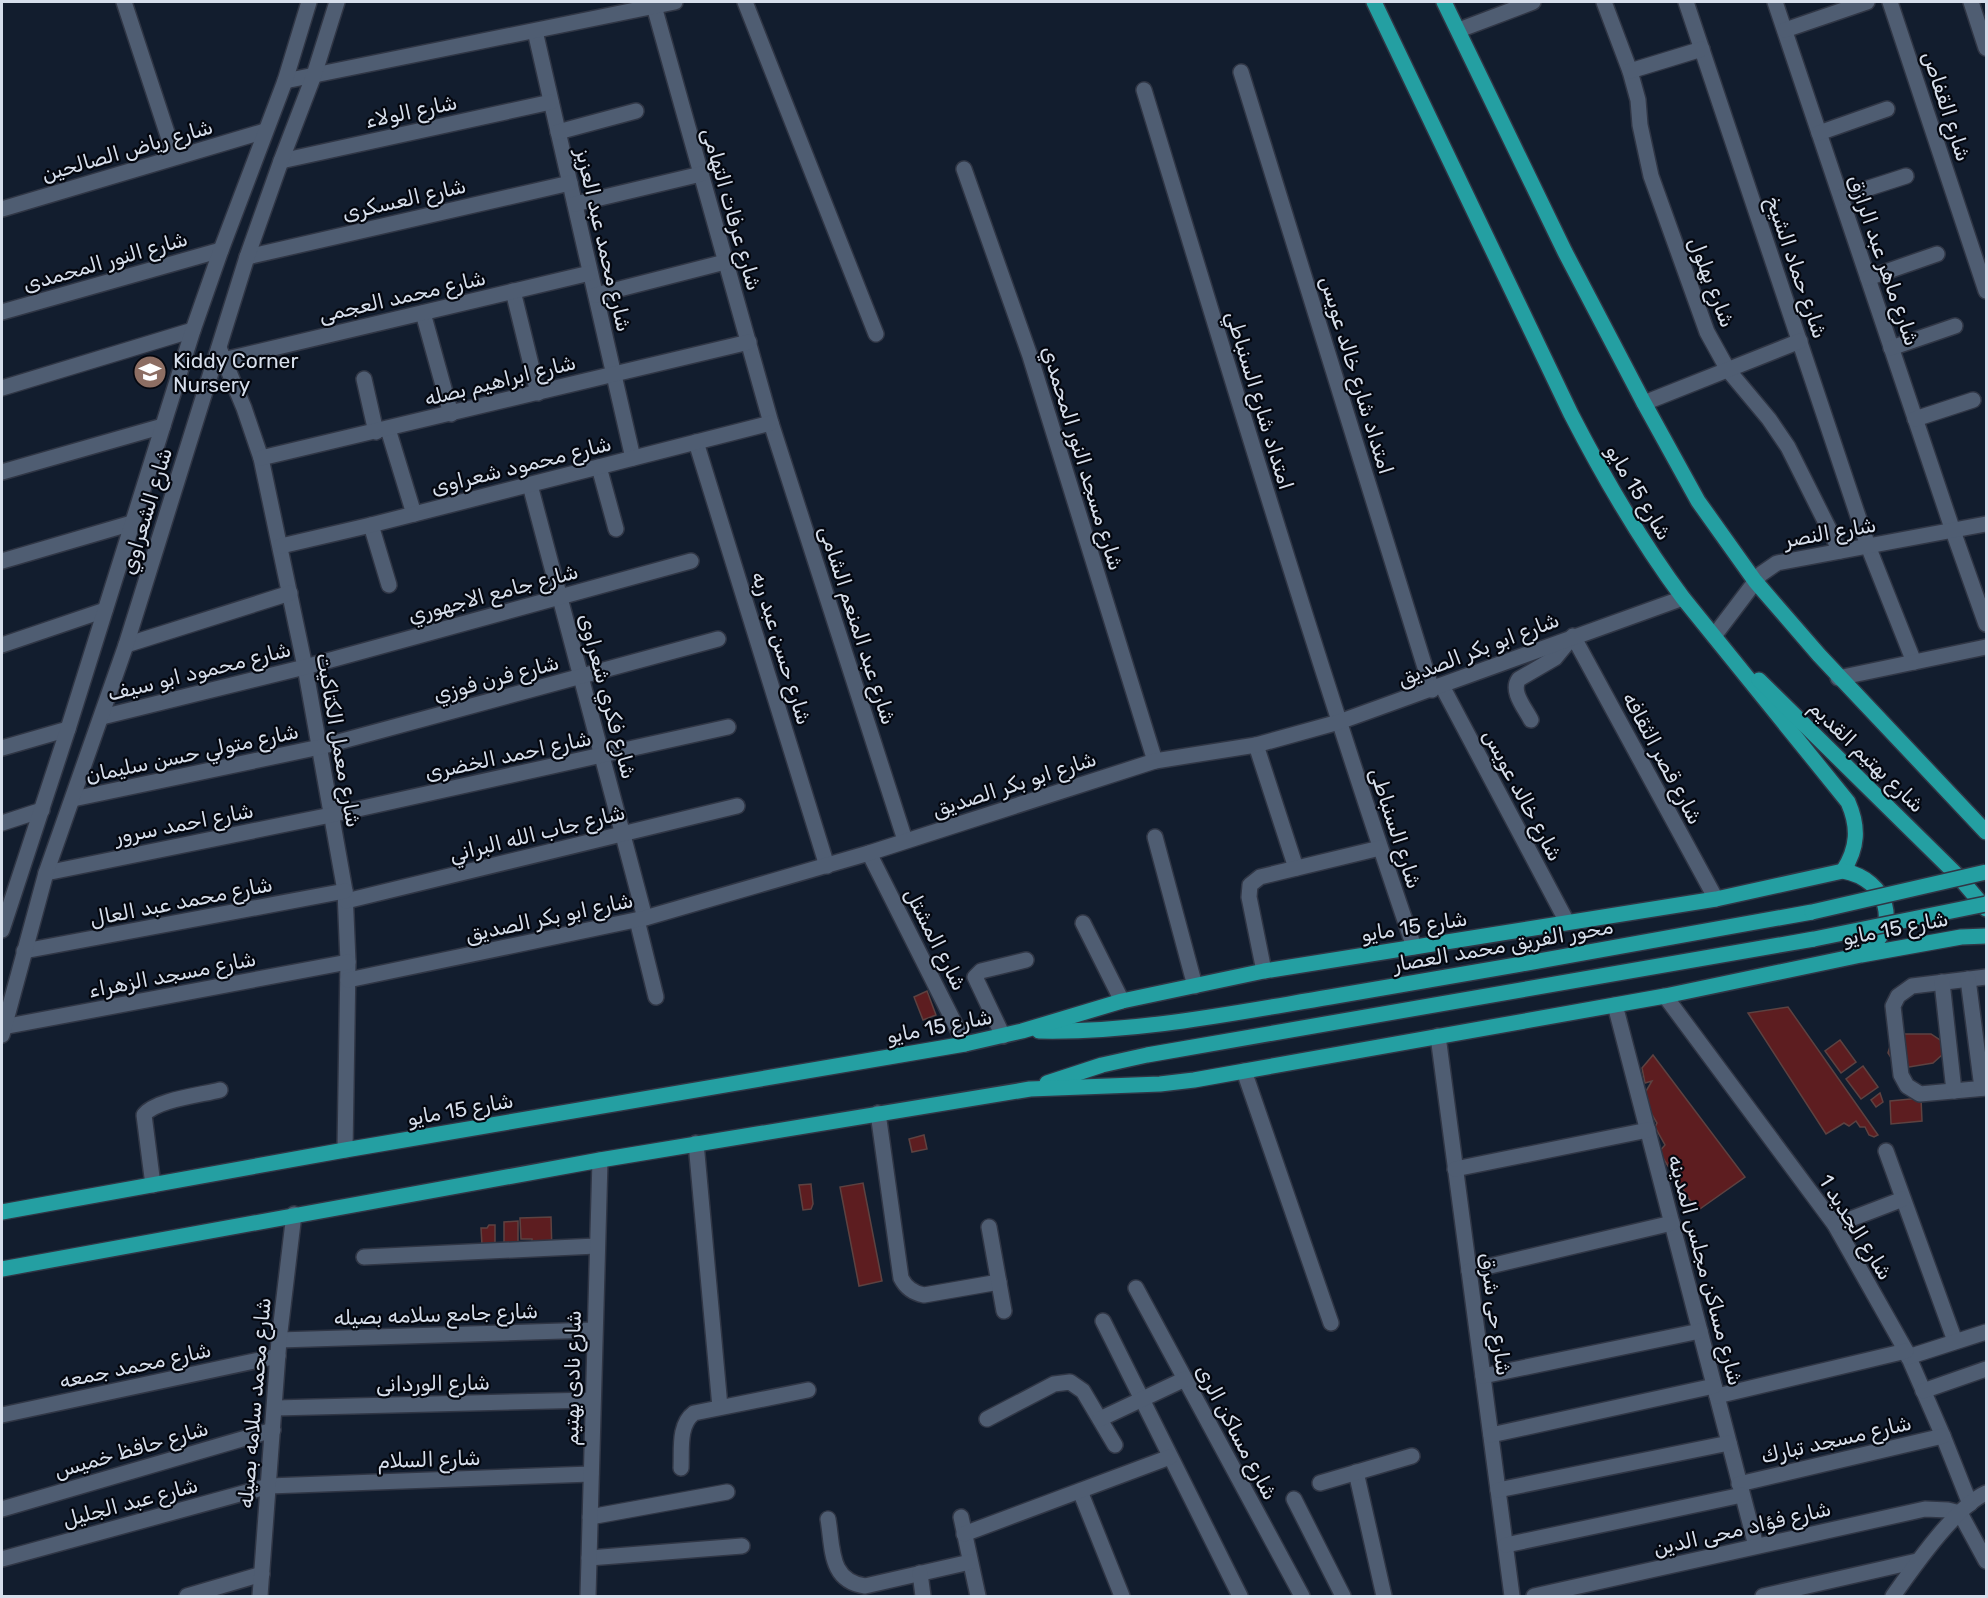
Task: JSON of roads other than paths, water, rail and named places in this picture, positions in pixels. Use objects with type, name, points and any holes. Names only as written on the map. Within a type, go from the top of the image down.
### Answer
[{"type":"main road","name":"شارع 15 مايو","points":[[2,1212],[345,1150],[965,1044],[1022,1031],[1122,1001],[1264,971],[1716,899],[1843,871],[1851,859],[1856,830],[1854,815],[1848,801],[1683,598],[1658,564],[1592,455],[1374,2]]},
{"type":"main road","points":[[1444,2],[1565,252],[1644,403],[1698,501],[1755,581]]},
{"type":"main road","name":"شارع بهتيم القديم","points":[[1755,581],[1838,678],[1986,832]]},
{"type":"main road","name":"شارع بهتيم القديم","points":[[1714,636],[1959,876],[1986,909]]},
{"type":"main road","points":[[1967,812],[1986,818]]},
{"type":"main road","points":[[1843,871],[1865,878],[1874,885],[1885,906],[1886,918],[1878,940],[1871,949],[1860,955]]},
{"type":"main road","name":"محور الفريق محمد العصار","points":[[1022,1031],[1066,1032],[1110,1029],[1197,1019],[1349,994],[1812,912],[1986,872]]},
{"type":"main road","points":[[1030,1089],[1102,1065],[1147,1055],[1814,939],[1986,904]]},
{"type":"main road","name":"شارع 15 مايو","points":[[2,1269],[294,1214],[878,1113],[1030,1089],[1160,1084],[1244,1071],[1665,996],[1860,955],[1961,937],[1986,936]]},
{"type":"street","points":[[124,2],[175,156]]},
{"type":"street","name":"شارع الشعراوي","points":[[2,930],[4,913],[42,810],[193,330],[285,81],[309,2]]},
{"type":"street","name":"شارع الشعراوي","points":[[2,1031],[46,873],[102,717],[221,354],[247,257],[314,75],[337,2]]},
{"type":"street","points":[[285,81],[675,2]]},
{"type":"street","points":[[745,2],[876,334]]},
{"type":"street","points":[[1459,30],[1533,2]]},
{"type":"street","name":"شارع بهلول","points":[[1604,2],[1630,71],[1638,100],[1640,124],[1651,176],[1707,332],[1728,370],[1769,419],[1788,447],[1840,551]]},
{"type":"street","name":"شارع حماد الشيخ","points":[[1686,2],[1868,546],[1914,662]]},
{"type":"street","name":"شارع ماهر عبد الرازق","points":[[1775,2],[1986,624]]},
{"type":"street","points":[[1785,30],[1867,2]]},
{"type":"street","name":"شارع القفاص","points":[[1890,2],[1982,264],[1986,291]]},
{"type":"street","points":[[1971,2],[1986,48]]},
{"type":"street","name":"شارع عرفات التهامى","points":[[654,6],[771,423]]},
{"type":"street","name":"شارع محمد عبد العزيز","points":[[535,31],[633,458]]},
{"type":"street","points":[[1630,71],[1702,49]]},
{"type":"street","name":"امتداد شارع خالد عويس","points":[[1241,72],[1437,688]]},
{"type":"street","name":"امتداد شارع السنباطي","points":[[1144,90],[1340,722]]},
{"type":"street","name":"شارع الولاء","points":[[281,161],[551,102]]},
{"type":"street","points":[[1819,133],[1887,109]]},
{"type":"street","points":[[558,132],[636,111]]},
{"type":"street","name":"شارع رياض الصالحين","points":[[2,209],[265,131]]},
{"type":"street","name":"شارع مسجد النور المحمدي","points":[[964,169],[1030,356],[1155,761]]},
{"type":"street","points":[[574,204],[700,174]]},
{"type":"street","points":[[1841,197],[1906,176]]},
{"type":"street","name":"شارع العسكرى","points":[[247,257],[570,183]]},
{"type":"street","name":"شارع النور المحمدى","points":[[2,312],[221,250]]},
{"type":"street","points":[[1868,278],[1937,254]]},
{"type":"street","points":[[596,295],[725,262]]},
{"type":"street","name":"شارع محمد العجمى","points":[[221,354],[423,313],[590,273]]},
{"type":"street","points":[[513,291],[538,393]]},
{"type":"street","points":[[423,313],[451,414]]},
{"type":"street","points":[[1891,348],[1955,326]]},
{"type":"street","points":[[2,388],[193,330]]},
{"type":"street","points":[[1644,403],[1800,341]]},
{"type":"street","name":"شارع ابراهيم بصله","points":[[261,458],[749,342]]},
{"type":"street","name":"شارع معمل الكتاكيت","points":[[221,354],[261,458],[305,667],[346,896],[348,980],[345,1150]]},
{"type":"street","points":[[364,380],[414,514]]},
{"type":"street","points":[[1915,419],[1973,400]]},
{"type":"street","name":"شارع محمود شعراوى","points":[[281,546],[771,423]]},
{"type":"street","name":"شارع عبد المنعم الشامى","points":[[771,423],[905,840]]},
{"type":"street","points":[[2,472],[163,426]]},
{"type":"street","name":"شارع حسن عبد ربه","points":[[696,442],[827,866]]},
{"type":"street","points":[[599,467],[616,528]]},
{"type":"street","name":"شارع فكري شعراوى","points":[[530,484],[624,834],[656,997]]},
{"type":"street","points":[[2,561],[132,523]]},
{"type":"street","name":"شارع النصر","points":[[1714,636],[1755,581],[1768,567],[1777,563],[1986,524]]},
{"type":"street","points":[[371,525],[389,585]]},
{"type":"street","name":"شارع جامع الاجهوري","points":[[305,667],[691,561]]},
{"type":"street","points":[[126,645],[290,593]]},
{"type":"street","name":"شارع ابو بكر الصديق","points":[[348,980],[641,919],[827,866],[1155,761],[1256,745],[1340,722],[1683,598]]},
{"type":"street","points":[[2,645],[105,610]]},
{"type":"street","points":[[1531,720],[1516,692],[1516,682],[1519,678],[1555,658],[1573,636]]},
{"type":"street","name":"شارع قصر الثقافه","points":[[1573,636],[1716,899]]},
{"type":"street","name":"شارع فرن فوزي","points":[[320,747],[718,639]]},
{"type":"street","points":[[1838,678],[1986,647]]},
{"type":"street","name":"شارع محمود ابو سيف","points":[[102,717],[305,667]]},
{"type":"street","name":"شارع خالد عويس","points":[[1437,688],[1567,922]]},
{"type":"street","name":"شارع السنباطى","points":[[1340,722],[1414,947]]},
{"type":"street","name":"شارع احمد الخضرى","points":[[331,815],[728,727]]},
{"type":"street","points":[[2,748],[68,729]]},
{"type":"street","points":[[1256,745],[1296,868]]},
{"type":"street","name":"شارع متولي حسن سليمان","points":[[73,799],[320,747]]},
{"type":"street","name":"شارع جاب الله البراني","points":[[346,896],[624,834],[737,806]]},
{"type":"street","points":[[2,823],[42,810]]},
{"type":"street","name":"شارع احمد سرور","points":[[46,873],[331,815]]},
{"type":"street","points":[[1155,837],[1195,986]]},
{"type":"street","points":[[1264,971],[1249,897],[1250,885],[1260,877],[1380,848]]},
{"type":"street","name":"شارع المشتل","points":[[869,853],[965,1044]]},
{"type":"street","name":"شارع محمد عبد العال","points":[[24,951],[346,896]]},
{"type":"street","points":[[1083,923],[1122,1001]]},
{"type":"street","points":[[1003,1035],[975,977],[981,970],[1026,960]]},
{"type":"street","name":"شارع مسجد الزهراء","points":[[2,1031],[348,962]]},
{"type":"street","points":[[1968,979],[1984,1088],[1920,1094],[1907,1086],[1900,1075],[1893,1006],[1895,1000],[1904,990],[1912,986],[1942,982],[1968,979],[1986,977]]},
{"type":"street","points":[[1942,982],[1954,1091]]},
{"type":"street","name":"شارع الجديد 1","points":[[1665,996],[1835,1225],[1907,1354],[1943,1436],[1965,1508],[1986,1561]]},
{"type":"street","name":"شارع مساكن مجلس المدينه","points":[[1615,1005],[1756,1546]]},
{"type":"street","name":"شارع حى شرق","points":[[1437,1036],[1512,1596]]},
{"type":"street","points":[[1244,1071],[1331,1323]]},
{"type":"street","points":[[153,1185],[144,1115],[158,1105],[220,1090]]},
{"type":"street","points":[[878,1113],[901,1278],[904,1283],[912,1292],[924,1295],[999,1282]]},
{"type":"street","points":[[1455,1169],[1648,1130]]},
{"type":"street","points":[[696,1143],[720,1407]]},
{"type":"street","points":[[1886,1150],[1955,1341]]},
{"type":"street","name":"شارع نادى بهتيم","points":[[588,1596],[600,1160]]},
{"type":"street","points":[[1835,1225],[1903,1199]]},
{"type":"street","name":"شارع محمد سلامه بصيله","points":[[260,1596],[279,1340],[294,1214]]},
{"type":"street","points":[[1469,1272],[1672,1223]]},
{"type":"street","points":[[990,1227],[1004,1311]]},
{"type":"street","points":[[364,1257],[596,1246]]},
{"type":"street","name":"شارع مساكن الرى","points":[[1136,1288],[1302,1596]]},
{"type":"street","points":[[1103,1321],[1240,1596]]},
{"type":"street","name":"شارع جامع سلامه بصيله","points":[[279,1340],[594,1329]]},
{"type":"street","points":[[1483,1376],[1700,1331]]},
{"type":"street","points":[[1491,1435],[1907,1354],[1986,1332]]},
{"type":"street","name":"شارع محمد جمعه","points":[[2,1414],[278,1356]]},
{"type":"street","points":[[1923,1391],[1986,1369]]},
{"type":"street","points":[[1100,1419],[1185,1379]]},
{"type":"street","points":[[987,1419],[1054,1384],[1064,1382],[1075,1384],[1083,1391],[1116,1445]]},
{"type":"street","points":[[681,1468],[685,1422],[694,1413],[808,1390]]},
{"type":"street","name":"شارع الوردانى","points":[[275,1408],[592,1400]]},
{"type":"street","name":"شارع حافظ خميس","points":[[2,1509],[273,1430]]},
{"type":"street","name":"شارع مسجد تبارك","points":[[1506,1545],[1741,1489],[1943,1436]]},
{"type":"street","points":[[1498,1490],[1729,1443]]},
{"type":"street","points":[[1320,1483],[1412,1456]]},
{"type":"street","points":[[964,1534],[1170,1457]]},
{"type":"street","points":[[1356,1472],[1384,1596]]},
{"type":"street","name":"شارع السلام","points":[[269,1486],[591,1474]]},
{"type":"street","name":"شارع عبد الجليل","points":[[2,1559],[269,1486]]},
{"type":"street","points":[[1080,1491],[1122,1596]]},
{"type":"street","points":[[590,1517],[727,1492]]},
{"type":"street","points":[[1893,1596],[1917,1561],[1965,1508],[1986,1493]]},
{"type":"street","points":[[1294,1499],[1343,1596]]},
{"type":"street","name":"شارع فؤاد محى الدين","points":[[1534,1596],[1925,1509],[1965,1508]]},
{"type":"street","points":[[961,1517],[978,1596]]},
{"type":"street","points":[[828,1519],[837,1570],[849,1582],[865,1586],[970,1562]]},
{"type":"street","points":[[588,1558],[742,1546]]},
{"type":"street","points":[[1762,1596],[1917,1561]]},
{"type":"street","points":[[921,1573],[923,1596]]},
{"type":"street","points":[[187,1596],[262,1574]]},
{"type":"place","name":"Kiddy Corner Nursery","points":[[150,372]]}]
